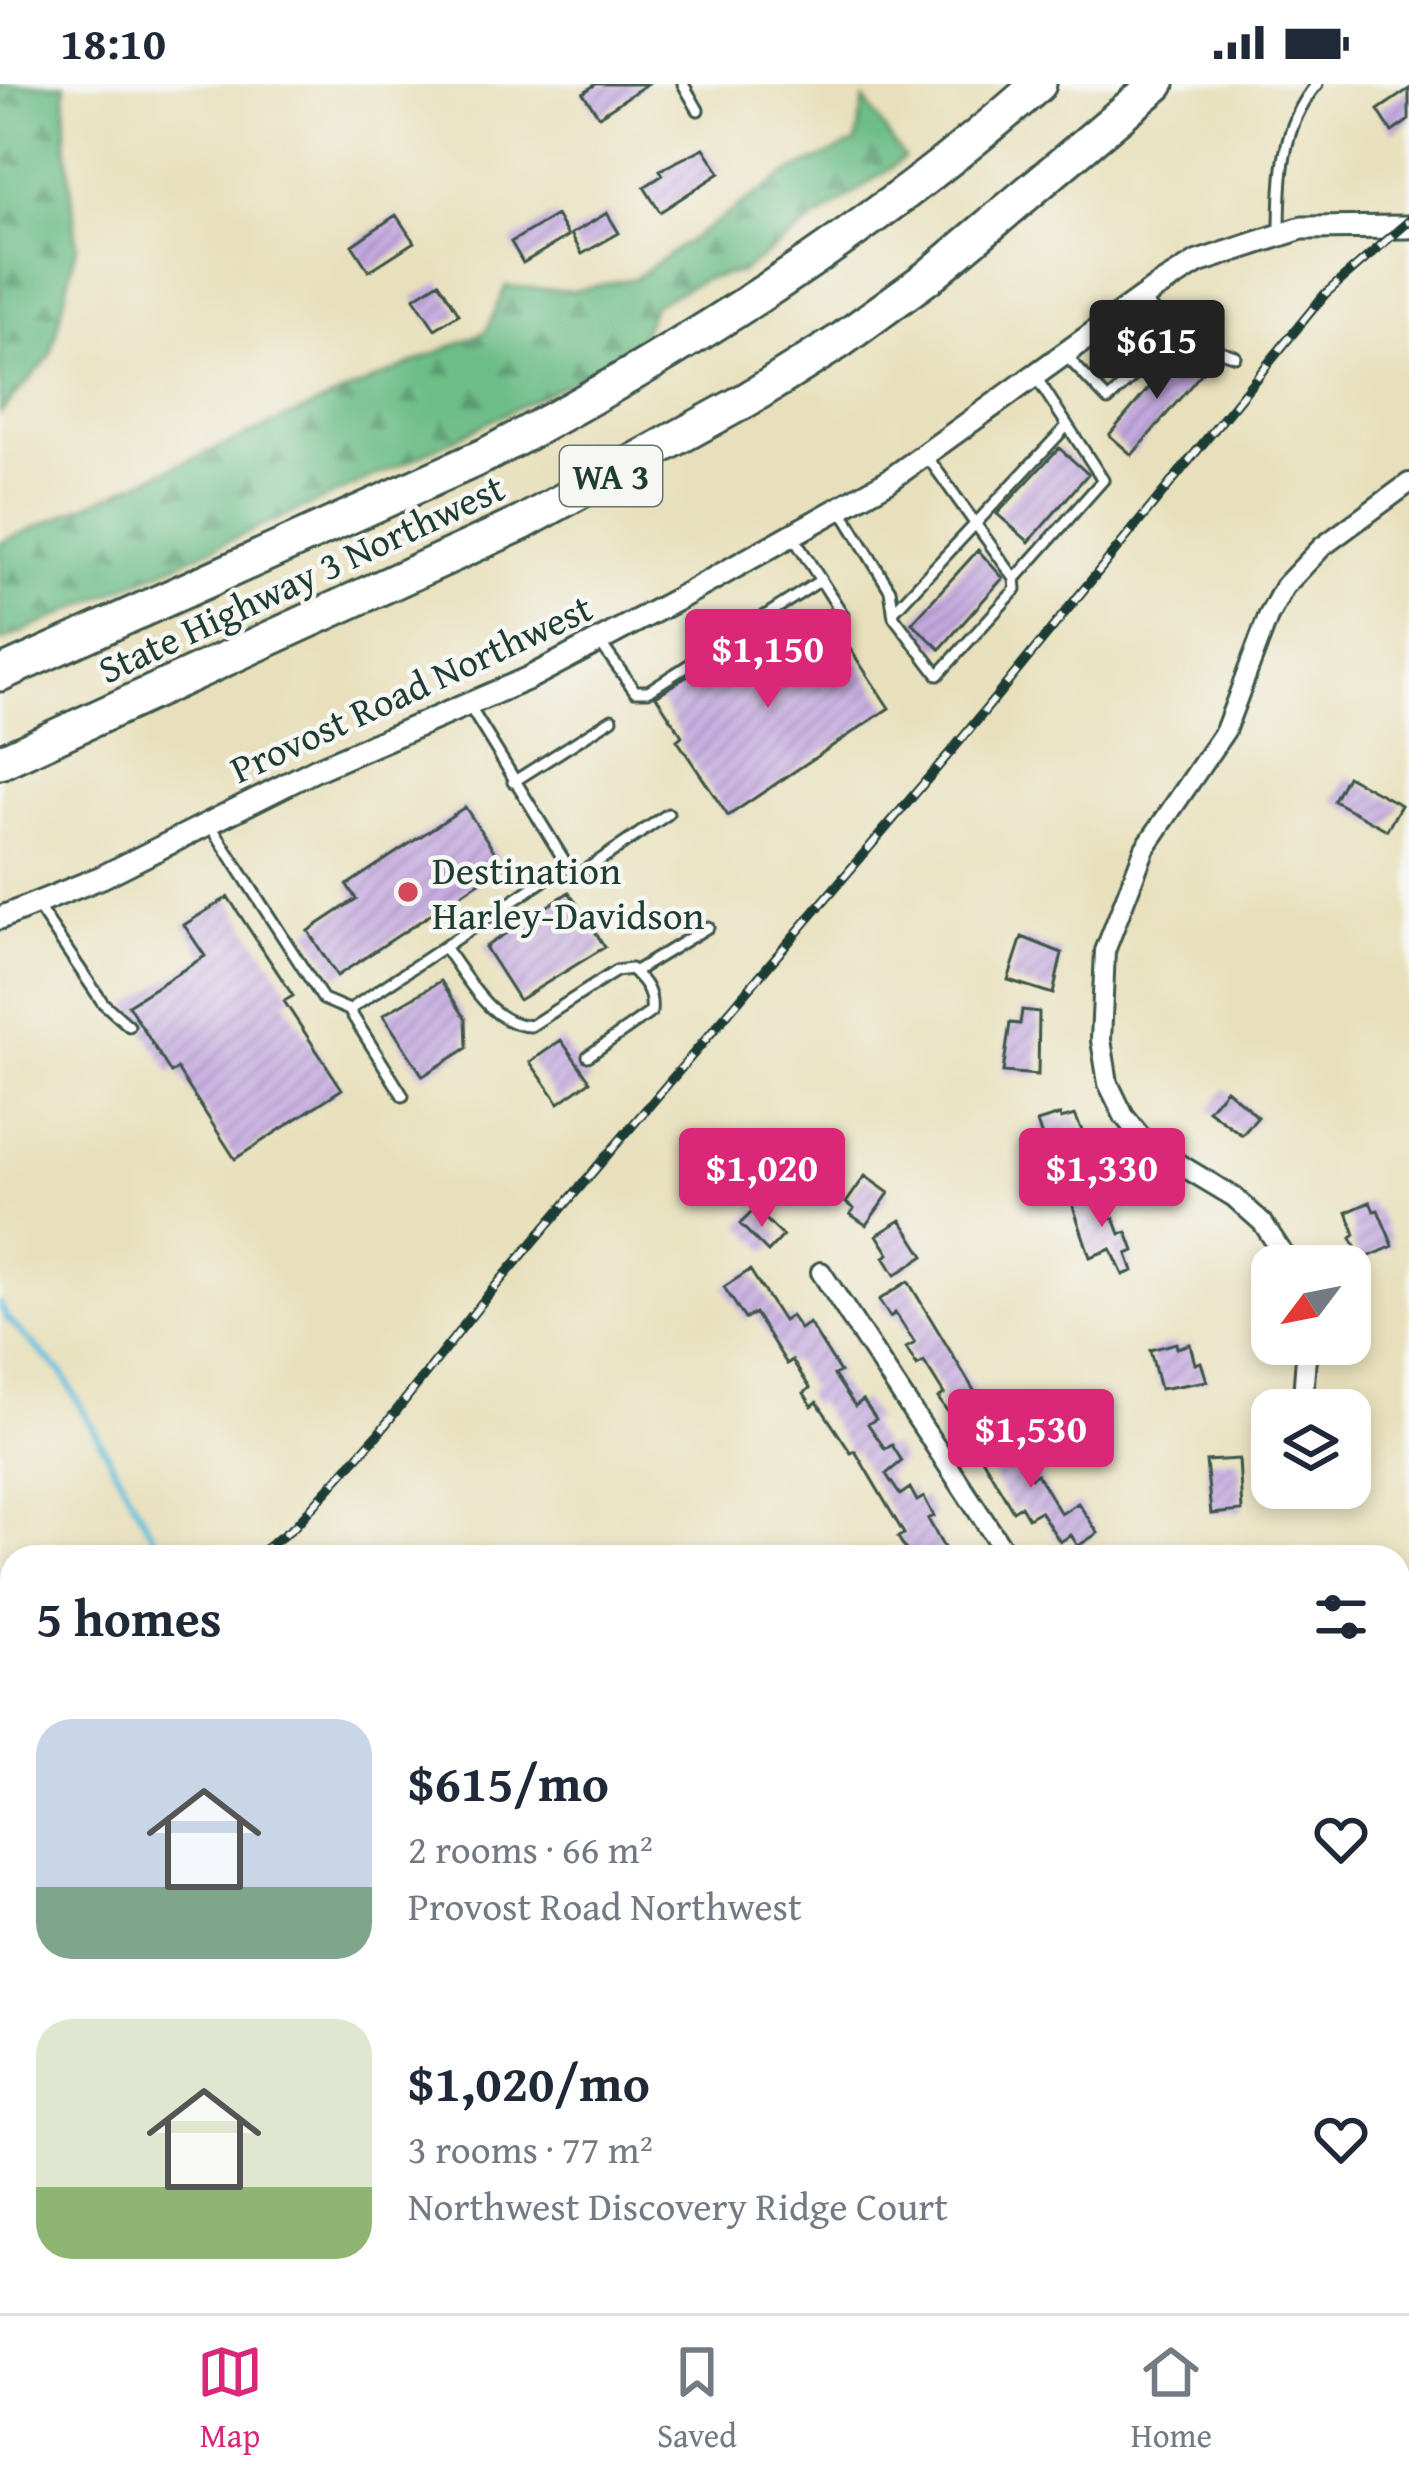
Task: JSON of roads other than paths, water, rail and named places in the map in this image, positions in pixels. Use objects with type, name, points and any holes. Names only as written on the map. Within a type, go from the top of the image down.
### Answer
[{"type":"highway","name":"State Highway 3 Northwest","points":[[0,674],[488,454],[567,412],[720,322],[848,237],[1039,84]]},
{"type":"highway","name":"State Highway 3 Northwest","points":[[0,762],[522,523],[748,399],[928,277],[1157,84]]},
{"type":"street","name":"Provost Road Northwest","points":[[0,918],[102,878],[315,770],[599,641],[926,455],[1198,262],[1302,228],[1409,227]]},
{"type":"street","points":[[1277,1245],[1263,1223],[1234,1197],[1164,1155],[1124,1115],[1108,1083],[1101,1040],[1105,951],[1144,848],[1226,730],[1268,616],[1284,587],[1322,547],[1409,483]]},
{"type":"street","points":[[821,1272],[1000,1545]]},
{"type":"lane","points":[[683,84],[698,110]]},
{"type":"lane","points":[[1280,234],[1280,182],[1287,142],[1301,103],[1317,84]]},
{"type":"lane","points":[[1142,298],[1176,336],[1235,356]]},
{"type":"lane","points":[[1065,356],[1108,400],[1176,336]]},
{"type":"lane","points":[[1016,579],[1103,480],[1036,377]]},
{"type":"lane","points":[[893,612],[1065,428]]},
{"type":"lane","points":[[840,508],[890,590],[893,612],[938,676],[1016,589],[1016,579],[926,455]]},
{"type":"lane","points":[[792,535],[843,615],[798,644]]},
{"type":"lane","points":[[599,641],[627,683],[635,691],[648,691],[821,580]]},
{"type":"lane","points":[[468,704],[575,877],[668,814]]},
{"type":"lane","points":[[513,782],[612,719]]},
{"type":"lane","points":[[209,823],[322,999],[349,1010],[403,1096]]},
{"type":"lane","points":[[349,1010],[567,865]]},
{"type":"lane","points":[[36,904],[104,1004],[129,1026]]},
{"type":"lane","points":[[444,947],[504,1021],[532,1025],[616,971],[634,972],[708,927]]},
{"type":"lane","points":[[588,1056],[651,1012],[652,998],[634,972]]},
{"type":"waterway","points":[[0,1303],[6,1318],[62,1373],[155,1540]]},
{"type":"railway","points":[[271,1545],[294,1527],[378,1434],[488,1295],[965,735],[1325,294],[1409,221]]},
{"type":"place","name":"Destination Harley-Davidson","points":[[408,892]]}]
